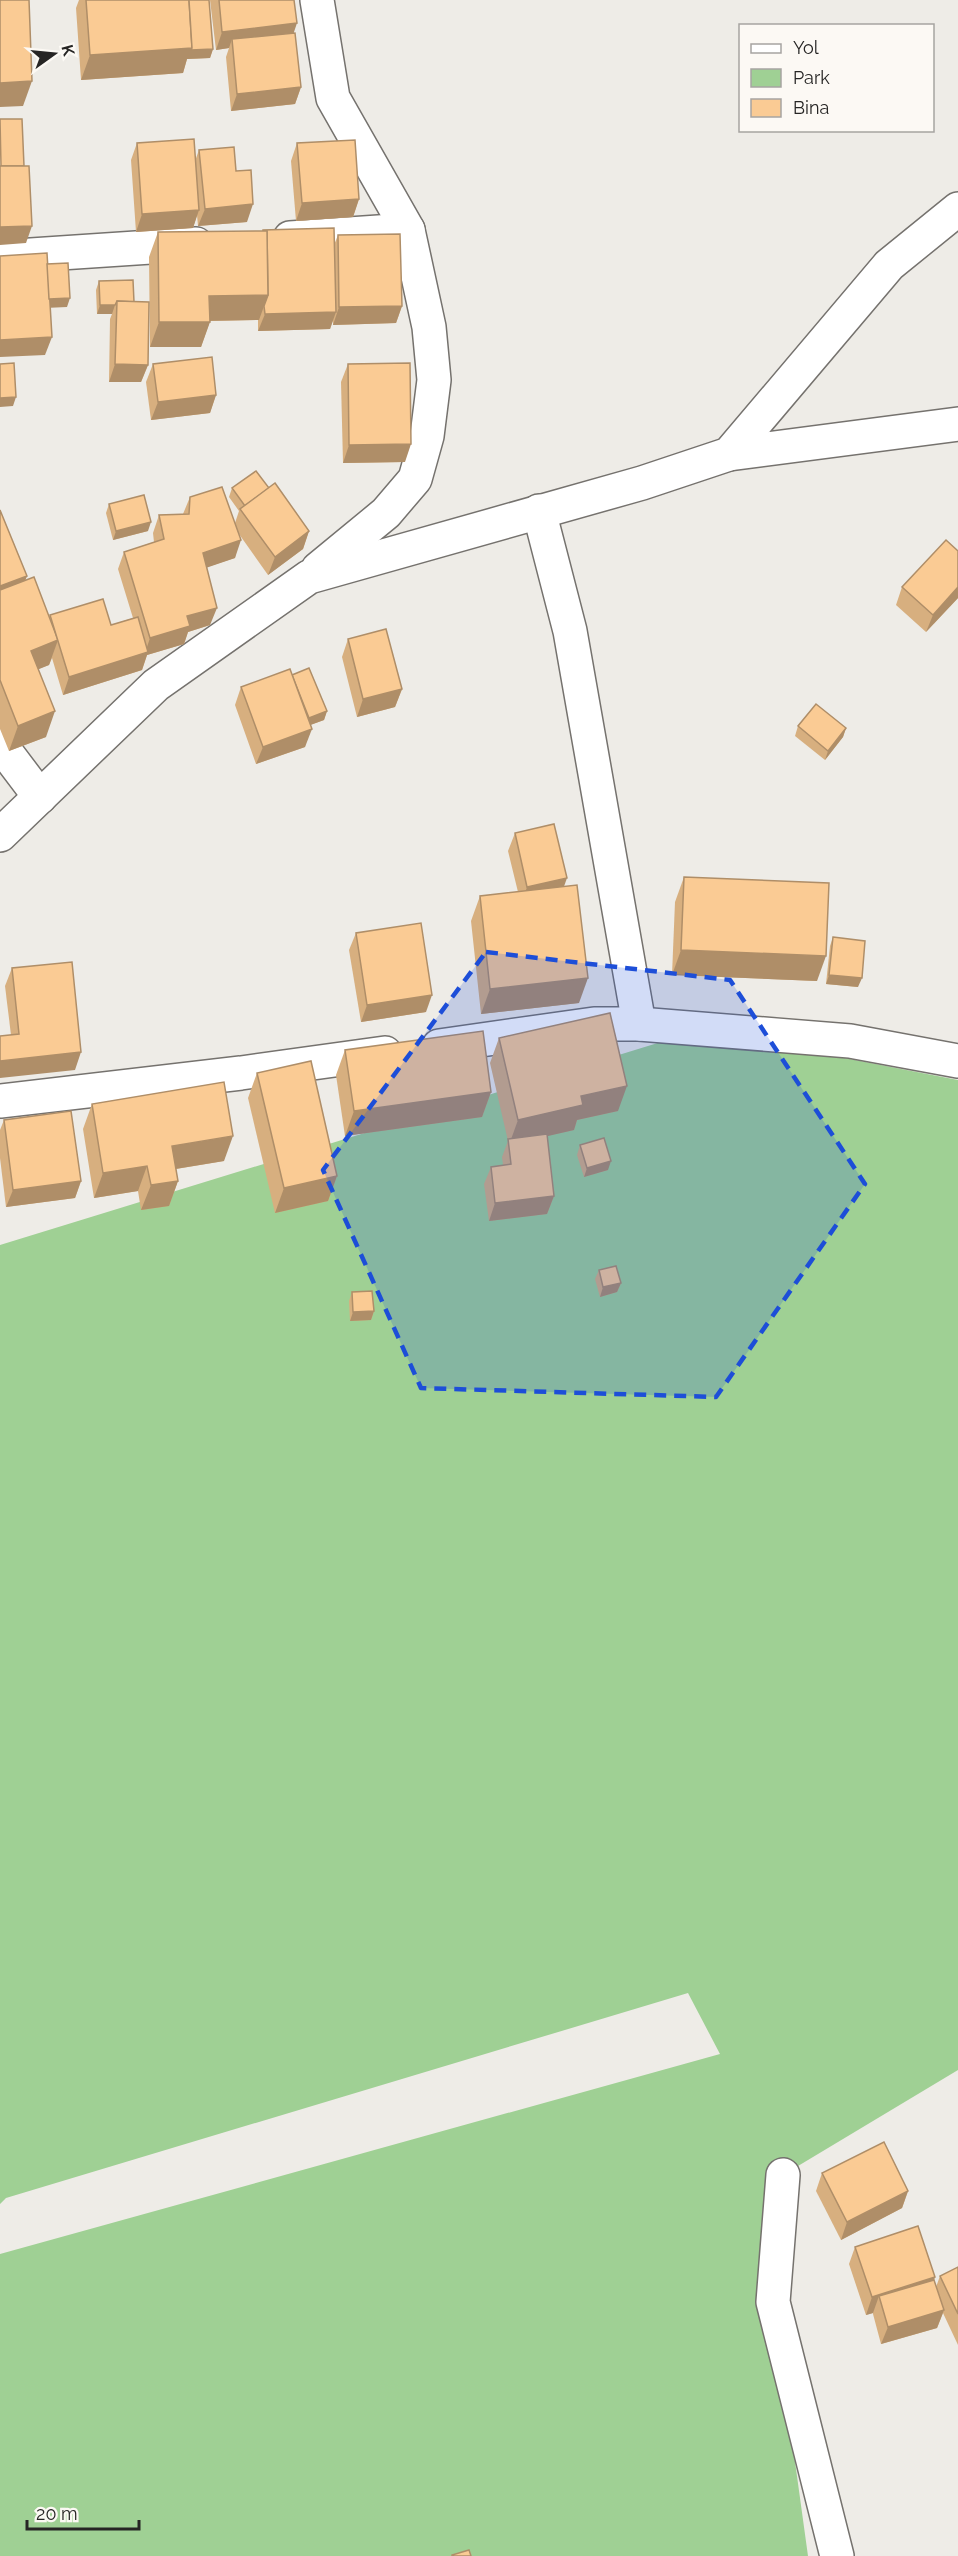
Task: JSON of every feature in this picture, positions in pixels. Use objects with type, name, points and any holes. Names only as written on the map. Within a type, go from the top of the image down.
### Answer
[{"type":"street","points":[[0,835],[156,685],[309,577],[386,513],[415,479],[427,436],[434,380],[429,327],[408,230],[333,98],[317,0]]},
{"type":"street","points":[[729,454],[889,265],[958,209]]},
{"type":"street","points":[[256,240],[408,230]]},
{"type":"street","points":[[0,257],[221,242]]},
{"type":"street","points":[[309,577],[642,483],[729,454],[958,424]]},
{"type":"street","points":[[539,511],[570,631],[639,1024]]},
{"type":"street","points":[[0,744],[40,797]]},
{"type":"street","points":[[0,1101],[242,1073],[594,1024],[639,1024],[850,1041],[958,1061]]},
{"type":"street","points":[[783,2175],[773,2302],[837,2556]]},
{"type":"highlighted area","points":[[486,952],[730,980],[865,1184],[716,1397],[421,1388],[323,1170]]},
{"type":"green space","points":[[700,1030],[958,1080],[958,2070],[783,2175],[773,2302],[808,2556],[0,2556],[0,2254],[720,2054],[688,1993],[6,2198],[0,2204],[0,1245]]},
{"type":"building","points":[[0,0],[29,0],[32,81],[0,83]]},
{"type":"building","points":[[86,0],[189,0],[192,48],[90,55]]},
{"type":"building","points":[[189,0],[209,0],[213,49],[191,50]]},
{"type":"building","points":[[219,0],[294,0],[297,23],[222,32]]},
{"type":"building","points":[[295,33],[301,87],[237,94],[232,39]]},
{"type":"building","points":[[0,119],[22,119],[24,166],[1,166]]},
{"type":"building","points":[[194,139],[199,210],[142,214],[137,143]]},
{"type":"building","points":[[355,140],[359,199],[302,203],[297,143]]},
{"type":"building","points":[[234,147],[236,171],[251,170],[253,204],[205,209],[199,150]]},
{"type":"building","points":[[0,166],[29,166],[32,226],[0,227]]},
{"type":"building","points":[[334,228],[336,312],[265,314],[264,306],[268,295],[267,231],[263,230]]},
{"type":"building","points":[[267,231],[268,295],[209,296],[210,322],[159,322],[158,232]]},
{"type":"building","points":[[400,234],[402,306],[339,307],[338,235]]},
{"type":"building","points":[[47,253],[52,337],[0,340],[0,256]]},
{"type":"building","points":[[68,263],[70,298],[49,299],[47,264]]},
{"type":"building","points":[[133,280],[134,302],[117,301],[115,305],[100,305],[99,281]]},
{"type":"building","points":[[117,301],[149,302],[148,365],[115,364]]},
{"type":"building","points":[[212,357],[216,395],[158,402],[153,364]]},
{"type":"building","points":[[14,363],[16,397],[0,398],[0,364]]},
{"type":"building","points":[[410,363],[411,444],[349,445],[348,364]]},
{"type":"building","points":[[256,471],[269,488],[245,506],[232,488]]},
{"type":"building","points":[[275,483],[309,531],[275,557],[240,509]]},
{"type":"building","points":[[222,487],[241,540],[203,553],[217,608],[187,616],[190,626],[150,638],[124,552],[164,539],[159,515],[189,514],[190,497]]},
{"type":"building","points":[[144,495],[151,522],[116,531],[109,504]]},
{"type":"building","points":[[0,510],[27,576],[0,586]]},
{"type":"building","points":[[946,540],[958,551],[958,587],[933,615],[902,587]]},
{"type":"building","points":[[34,577],[58,640],[31,651],[55,711],[18,726],[0,680],[0,590]]},
{"type":"building","points":[[103,599],[111,625],[138,617],[148,652],[69,677],[50,615]]},
{"type":"building","points":[[386,629],[402,689],[363,699],[348,639]]},
{"type":"building","points":[[309,668],[327,711],[309,718],[292,675]]},
{"type":"building","points":[[290,669],[312,729],[263,747],[241,687]]},
{"type":"building","points":[[816,704],[846,728],[828,751],[798,726]]},
{"type":"building","points":[[554,824],[567,878],[527,887],[515,833]]},
{"type":"building","points":[[684,877],[829,883],[826,956],[681,950]]},
{"type":"building","points":[[577,885],[588,978],[490,989],[480,896]]},
{"type":"building","points":[[421,923],[432,995],[367,1005],[356,933]]},
{"type":"building","points":[[833,937],[865,941],[862,978],[829,975]]},
{"type":"building","points":[[72,962],[81,1052],[0,1061],[0,1036],[19,1034],[12,968]]},
{"type":"building","points":[[610,1013],[627,1086],[581,1096],[583,1105],[518,1120],[499,1038]]},
{"type":"building","points":[[483,1031],[491,1092],[354,1111],[345,1050]]},
{"type":"building","points":[[311,1061],[337,1176],[284,1188],[257,1073]]},
{"type":"building","points":[[224,1082],[233,1136],[172,1146],[178,1181],[151,1185],[147,1166],[103,1173],[92,1104]]},
{"type":"building","points":[[71,1111],[81,1181],[13,1190],[4,1120]]},
{"type":"building","points":[[547,1134],[554,1196],[495,1203],[491,1167],[511,1164],[508,1139]]},
{"type":"building","points":[[604,1138],[611,1161],[587,1168],[580,1145]]},
{"type":"building","points":[[616,1266],[621,1283],[603,1287],[599,1270]]},
{"type":"building","points":[[372,1291],[374,1311],[353,1312],[352,1292]]},
{"type":"building","points":[[884,2142],[908,2191],[847,2222],[822,2173]]},
{"type":"building","points":[[918,2226],[935,2277],[872,2297],[855,2247]]},
{"type":"building","points":[[958,2267],[958,2314],[940,2276]]},
{"type":"building","points":[[934,2280],[944,2310],[888,2327],[879,2296]]},
{"type":"building","points":[[469,2550],[471,2556],[452,2556],[452,2555]]}]
